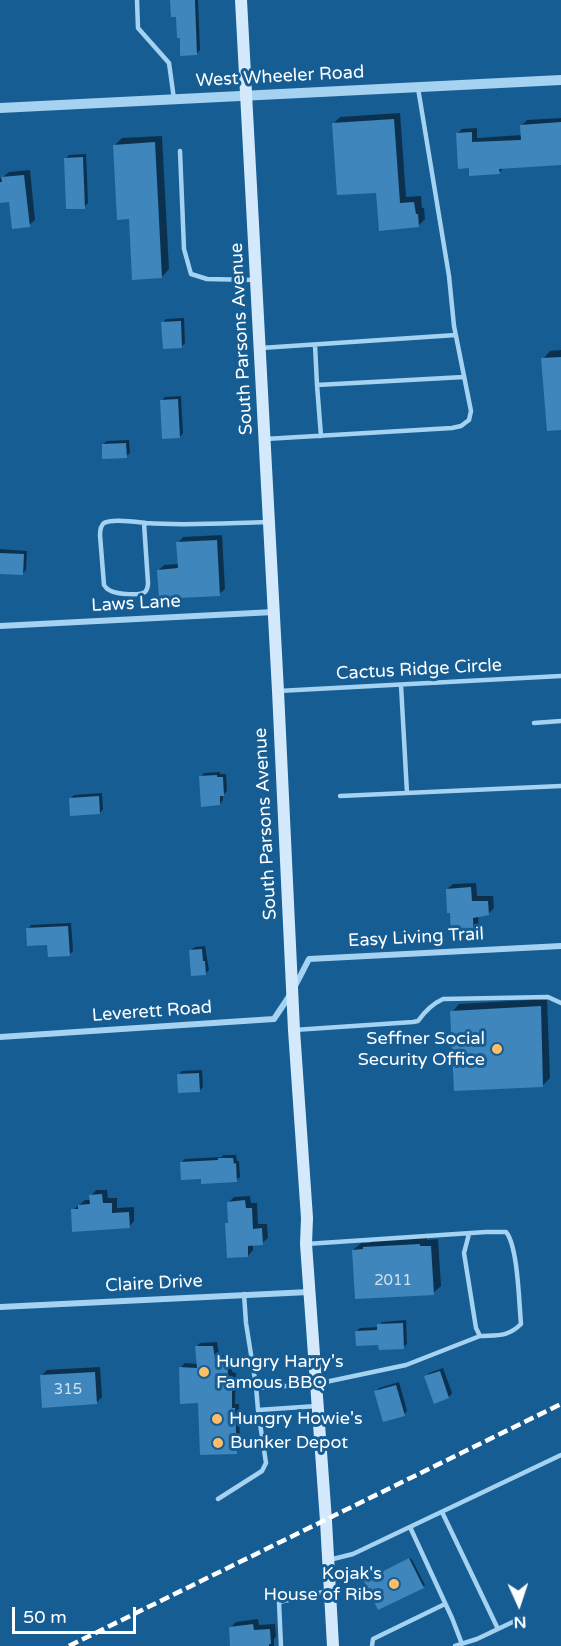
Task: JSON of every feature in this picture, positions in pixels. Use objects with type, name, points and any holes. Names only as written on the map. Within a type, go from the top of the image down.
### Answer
[{"type":"main road","name":"South Parsons Avenue","points":[[241,0],[294,1030],[333,1646]]},
{"type":"street","name":"West Wheeler Road","points":[[0,108],[561,80]]},
{"type":"street","name":"Laws Lane","points":[[0,626],[274,612]]},
{"type":"street","name":"Easy Living Trail","points":[[292,992],[309,959],[561,946]]},
{"type":"street","name":"Leverett Road","points":[[0,1037],[274,1019],[292,992]]},
{"type":"street","name":"Claire Drive","points":[[0,1307],[310,1292]]},
{"type":"lane","points":[[137,0],[138,28],[169,63],[174,99]]},
{"type":"lane","points":[[265,439],[452,428],[461,426],[469,420],[471,411],[456,335],[449,276],[418,87]]},
{"type":"lane","points":[[180,151],[184,249],[191,274],[207,279],[257,280]]},
{"type":"lane","points":[[260,348],[456,335]]},
{"type":"lane","points":[[315,345],[321,436]]},
{"type":"lane","points":[[317,385],[464,378]]},
{"type":"lane","points":[[144,523],[148,583],[146,591],[143,594],[131,594],[109,590],[104,585],[100,529],[107,522],[144,523],[164,524],[269,522]]},
{"type":"lane","name":"Cactus Ridge Circle","points":[[278,691],[561,676]]},
{"type":"lane","points":[[401,685],[406,793]]},
{"type":"lane","points":[[534,723],[561,721]]},
{"type":"lane","points":[[340,796],[561,786]]},
{"type":"lane","points":[[294,1030],[418,1021],[434,1004],[443,999],[548,997],[561,1003]]},
{"type":"lane","points":[[256,1388],[316,1384],[406,1365],[480,1336],[513,1332],[521,1324],[515,1256],[511,1237],[507,1232],[306,1244]]},
{"type":"lane","points":[[469,1233],[464,1253],[474,1322],[480,1336]]},
{"type":"lane","points":[[218,1498],[262,1472],[266,1463],[244,1294]]},
{"type":"lane","points":[[258,1410],[317,1406]]},
{"type":"lane","points":[[328,1560],[353,1554],[561,1455]]},
{"type":"lane","points":[[442,1512],[498,1629]]},
{"type":"lane","points":[[410,1527],[462,1644]]},
{"type":"lane","points":[[281,1646],[279,1602],[330,1591]]},
{"type":"lane","points":[[372,1646],[373,1639],[445,1604]]},
{"type":"lane","points":[[455,1646],[519,1619]]},
{"type":"lane","points":[[477,1638],[478,1646]]},
{"type":"building","points":[[170,0],[195,0],[197,55],[180,56],[180,38],[177,38],[176,17],[171,17]]},
{"type":"building","points":[[394,119],[400,203],[414,202],[419,227],[379,231],[376,193],[337,195],[332,123]]},
{"type":"building","points":[[561,122],[561,165],[499,169],[500,174],[469,176],[469,168],[458,169],[456,133],[472,132],[472,142],[521,140],[520,125]]},
{"type":"building","points":[[155,142],[162,278],[132,280],[129,219],[117,220],[113,145]]},
{"type":"building","points":[[83,157],[85,209],[66,209],[64,158]]},
{"type":"building","points":[[24,175],[30,227],[12,229],[9,202],[0,203],[1,177]]},
{"type":"building","points":[[181,321],[182,348],[163,349],[161,322]]},
{"type":"building","points":[[561,357],[561,430],[547,431],[541,358]]},
{"type":"building","points":[[178,399],[180,438],[162,439],[160,400]]},
{"type":"building","points":[[126,443],[127,458],[102,459],[102,444]]},
{"type":"building","points":[[217,540],[220,596],[159,599],[157,570],[178,568],[176,542]]},
{"type":"building","points":[[0,553],[24,554],[23,575],[0,574]]},
{"type":"building","points":[[217,775],[217,777],[223,777],[224,796],[220,796],[220,805],[201,807],[199,776]]},
{"type":"building","points":[[99,796],[100,814],[70,816],[69,798]]},
{"type":"building","points":[[471,887],[472,901],[488,901],[489,915],[473,918],[474,939],[451,940],[446,889]]},
{"type":"building","points":[[68,926],[70,956],[48,957],[47,945],[27,946],[26,928]]},
{"type":"building","points":[[202,949],[206,975],[191,976],[189,950]]},
{"type":"building","name":"Seffner Social Security Office","points":[[541,1006],[543,1087],[454,1091],[450,1011]]},
{"type":"building","points":[[199,1073],[200,1092],[178,1093],[177,1074]]},
{"type":"building","points":[[218,1158],[233,1158],[234,1164],[236,1163],[237,1182],[201,1184],[201,1179],[181,1180],[180,1162],[218,1160]]},
{"type":"building","points":[[102,1194],[103,1203],[112,1203],[112,1213],[129,1212],[130,1228],[72,1232],[71,1209],[78,1209],[78,1205],[90,1204],[89,1195]]},
{"type":"building","points":[[245,1200],[246,1208],[252,1208],[253,1229],[262,1228],[263,1245],[248,1246],[248,1257],[227,1258],[225,1223],[228,1223],[227,1202]]},
{"type":"building","points":[[420,1244],[420,1246],[431,1246],[434,1295],[355,1299],[352,1250],[363,1249],[363,1247]]},
{"type":"building","points":[[403,1323],[404,1349],[379,1350],[378,1345],[356,1346],[355,1331],[377,1330],[377,1324]]},
{"type":"building","points":[[195,1346],[213,1346],[215,1358],[227,1358],[228,1376],[232,1376],[232,1408],[235,1408],[237,1454],[200,1455],[198,1403],[180,1404],[179,1367],[197,1368]]},
{"type":"building","points":[[440,1371],[449,1398],[434,1404],[424,1376]]},
{"type":"building","points":[[95,1372],[97,1404],[42,1408],[40,1375]]},
{"type":"building","points":[[396,1385],[405,1416],[383,1422],[374,1391]]},
{"type":"building","name":"Kojak's House of Ribs","points":[[409,1558],[424,1588],[378,1610],[364,1581]]},
{"type":"building","points":[[253,1624],[254,1630],[270,1629],[271,1644],[269,1646],[230,1646],[229,1627]]},
{"type":"railway","points":[[69,1646],[561,1404]]},
{"type":"place","name":"Seffner Social Security Office","points":[[497,1049]]},
{"type":"place","name":"Hungry Harry's Famous BBQ","points":[[204,1372]]},
{"type":"place","name":"Hungry Howie's","points":[[217,1419]]},
{"type":"place","name":"Bunker Depot","points":[[218,1443]]},
{"type":"place","name":"Kojak's House of Ribs","points":[[394,1584]]}]
